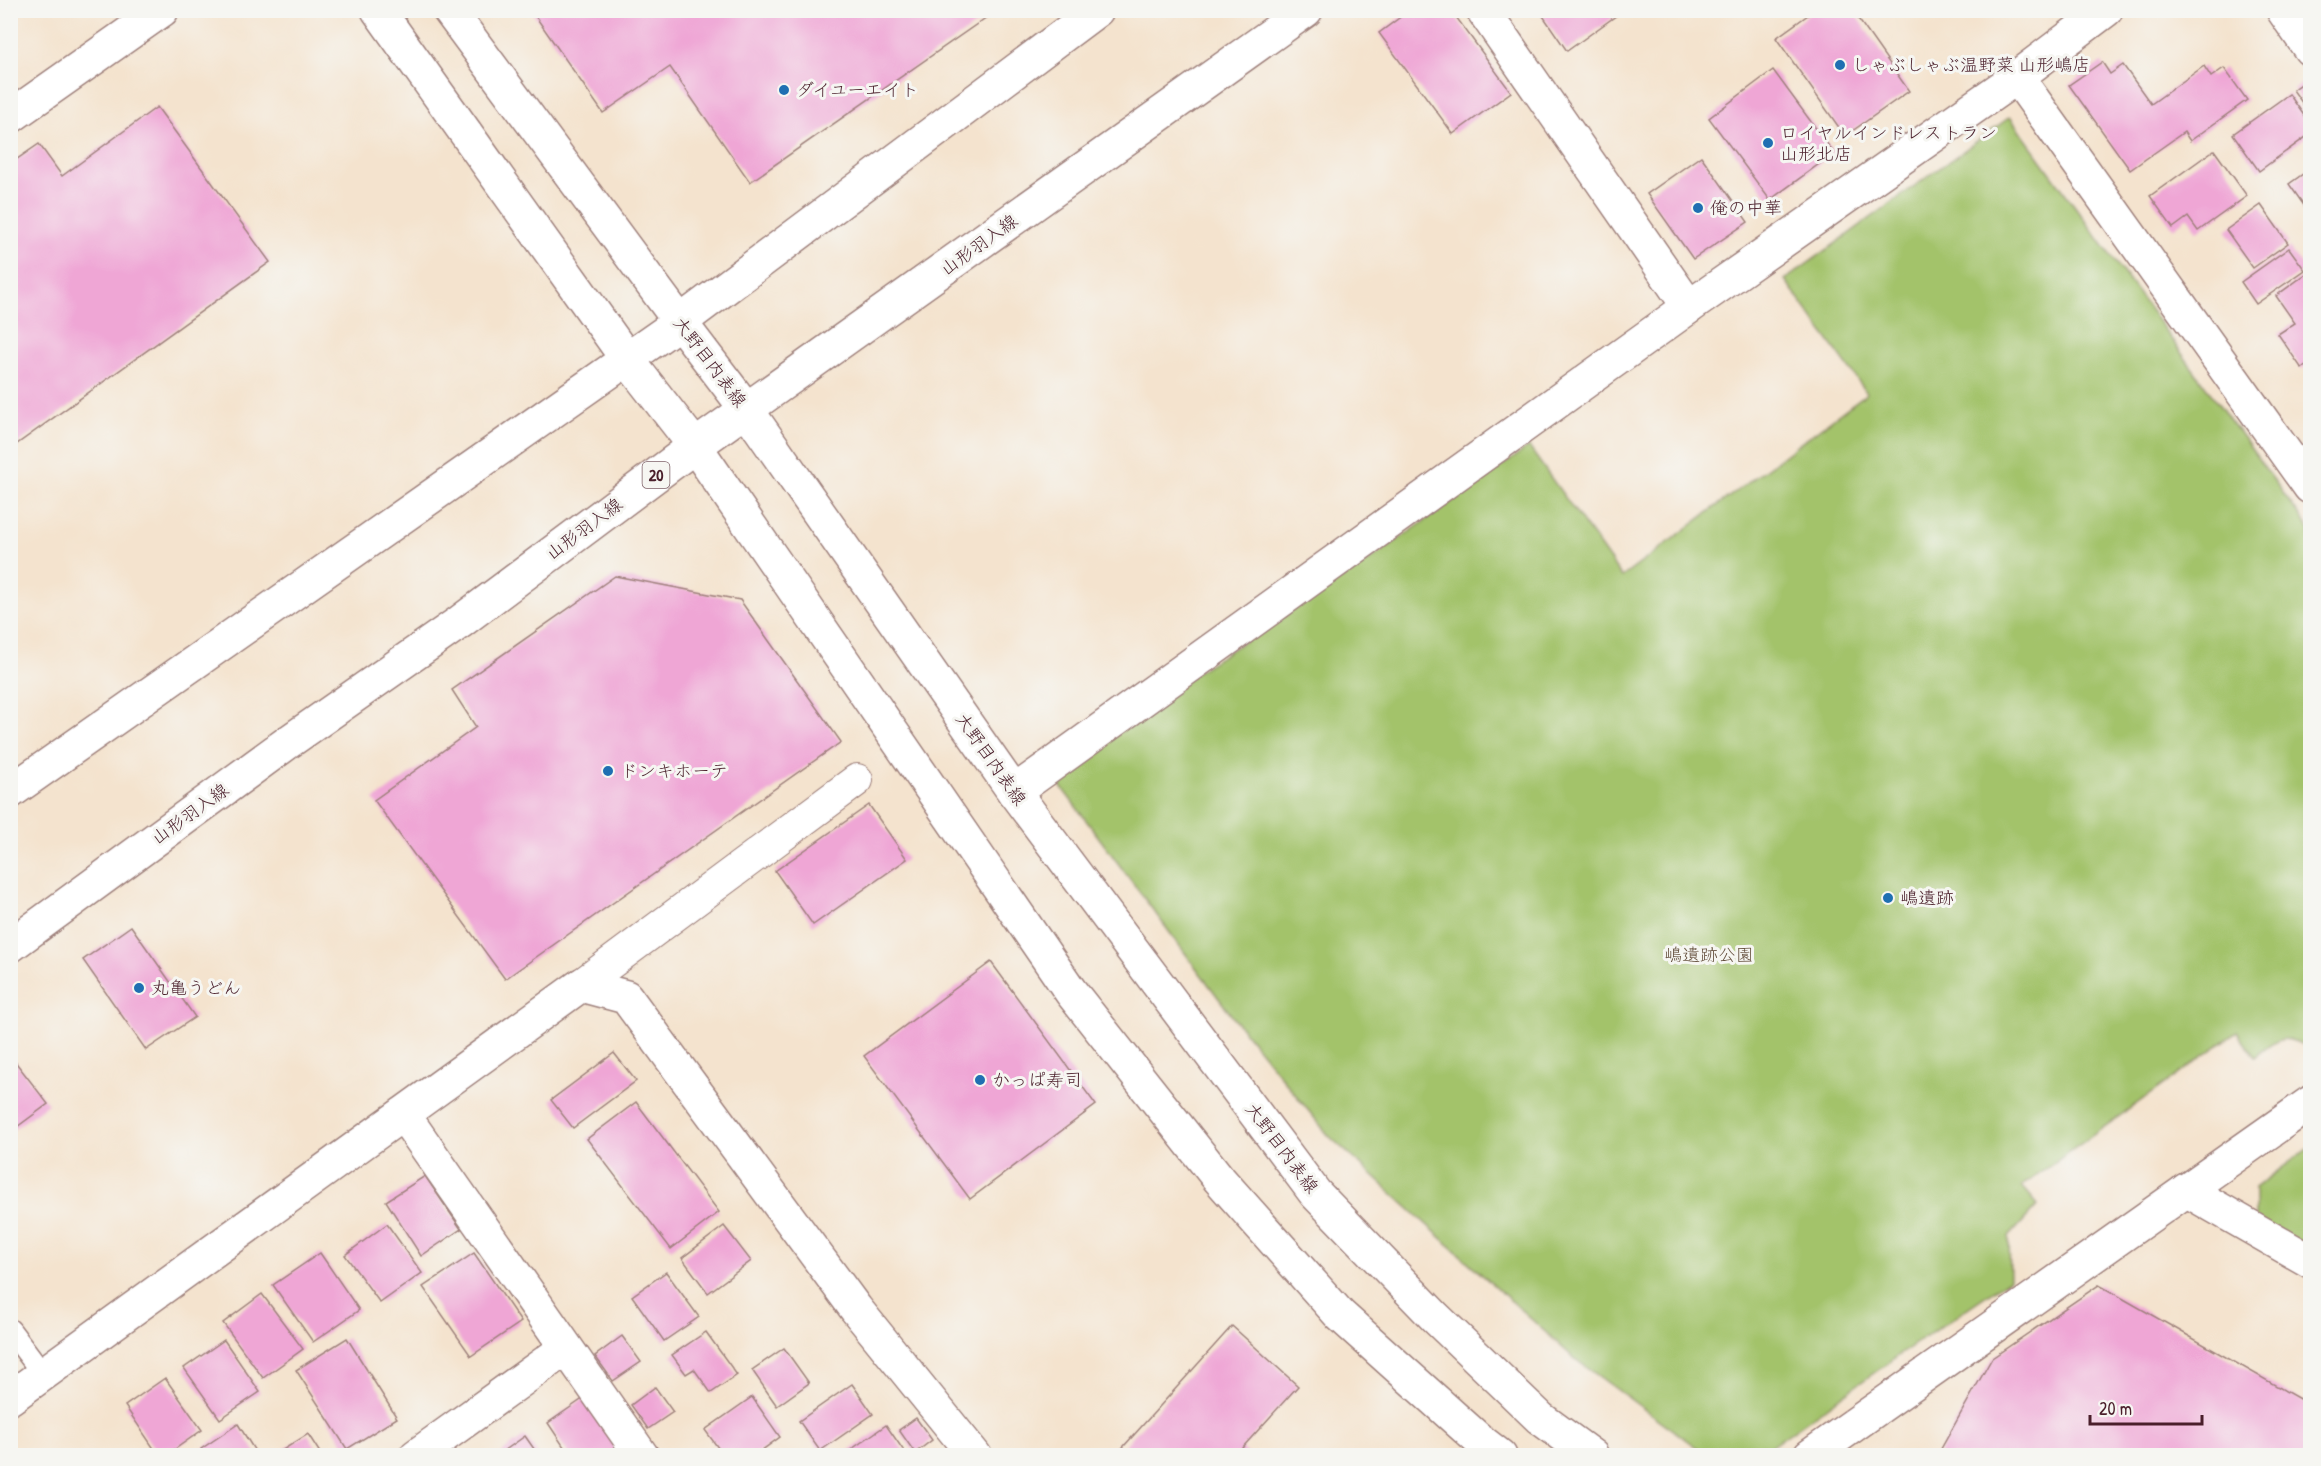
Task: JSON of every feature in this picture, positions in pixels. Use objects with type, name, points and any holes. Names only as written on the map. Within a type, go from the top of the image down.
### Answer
[{"type":"main road","points":[[10,117],[162,10]]},
{"type":"main road","points":[[378,10],[627,359],[695,446],[1071,992],[1219,1179],[1340,1315],[1478,1439],[1500,1455]]},
{"type":"main road","name":"大野目内表線","points":[[450,10],[747,410],[1014,792],[1315,1193],[1435,1317],[1540,1418],[1592,1455]]},
{"type":"main road","points":[[10,792],[680,322],[1097,10]]},
{"type":"main road","name":"山形羽入線","points":[[10,946],[287,743],[460,622],[695,446],[1306,10]]},
{"type":"main road","points":[[1483,10],[1689,307]]},
{"type":"main road","points":[[1014,792],[1689,307],[2017,77],[2106,10]]},
{"type":"main road","points":[[2283,10],[2310,49]]},
{"type":"main road","points":[[2017,77],[2310,487]]},
{"type":"main road","points":[[10,1398],[581,985],[626,997],[856,1309],[975,1455]]},
{"type":"main road","points":[[1810,1455],[2310,1103]]},
{"type":"main road","points":[[403,1114],[642,1455]]},
{"type":"main road","points":[[2186,1190],[2310,1261]]},
{"type":"main road","points":[[416,1455],[566,1348]]},
{"type":"street","points":[[581,985],[857,780]]},
{"type":"lane","points":[[10,1330],[43,1374]]},
{"type":"green space","name":"嶋遺跡公園","points":[[2010,117],[2310,530],[2310,1048],[2286,1039],[2270,1045],[2255,1057],[2237,1032],[2022,1186],[2038,1205],[2009,1237],[2010,1279],[1759,1455],[1707,1455],[1575,1359],[1329,1136],[1235,1020],[1047,768],[1357,569],[1529,447],[1622,577],[1867,393],[1785,280]]},
{"type":"green space","points":[[2310,1147],[2310,1250],[2255,1219],[2255,1188]]},
{"type":"building","name":"ダイユーエイト","points":[[531,10],[997,10],[750,182],[670,67],[603,113]]},
{"type":"building","points":[[1410,10],[1451,10],[1511,92],[1453,134],[1379,33]]},
{"type":"building","points":[[1539,10],[1624,10],[1567,51]]},
{"type":"building","points":[[1815,10],[1852,10],[1909,91],[1845,136],[1776,38]]},
{"type":"building","points":[[2102,62],[2110,74],[2123,65],[2151,104],[2204,66],[2211,77],[2224,68],[2247,100],[2190,141],[2184,132],[2130,170],[2069,85]]},
{"type":"building","points":[[1773,70],[1834,153],[1770,200],[1709,118]]},
{"type":"building","points":[[2310,78],[2310,114],[2293,90]]},
{"type":"building","points":[[2289,94],[2310,124],[2310,134],[2259,171],[2233,134]]},
{"type":"building","points":[[157,107],[270,262],[10,449],[10,164],[39,144],[62,176]]},
{"type":"building","points":[[2214,150],[2247,196],[2198,231],[2188,217],[2173,228],[2150,196]]},
{"type":"building","name":"俺の中華","points":[[1701,156],[1748,222],[1693,259],[1647,194]]},
{"type":"building","points":[[2310,169],[2310,214],[2289,184]]},
{"type":"building","points":[[2261,205],[2288,243],[2253,268],[2226,230]]},
{"type":"building","points":[[2289,248],[2305,270],[2256,304],[2241,282]]},
{"type":"building","points":[[2310,271],[2310,362],[2302,369],[2278,334],[2295,323],[2276,296]]},
{"type":"building","name":"ドンキホーテ","points":[[615,576],[740,600],[841,742],[505,979],[374,800],[476,727],[452,690]]},
{"type":"building","points":[[869,805],[907,859],[813,925],[775,871]]},
{"type":"building","name":"丸亀うどん","points":[[131,926],[195,1017],[146,1050],[83,960]]},
{"type":"building","name":"かっぱ寿司","points":[[991,962],[1096,1105],[970,1199],[864,1056]]},
{"type":"building","points":[[614,1053],[636,1081],[573,1128],[551,1100]]},
{"type":"building","points":[[10,1055],[48,1104],[10,1132]]},
{"type":"building","points":[[636,1102],[719,1212],[671,1249],[587,1139]]},
{"type":"building","points":[[425,1176],[461,1229],[421,1256],[386,1201]]},
{"type":"building","points":[[387,1224],[422,1273],[380,1303],[345,1255]]},
{"type":"building","points":[[724,1226],[751,1261],[708,1293],[682,1258]]},
{"type":"building","points":[[320,1253],[359,1310],[313,1342],[273,1285]]},
{"type":"building","points":[[474,1253],[521,1322],[471,1356],[423,1287]]},
{"type":"building","points":[[666,1272],[699,1317],[664,1341],[632,1296]]},
{"type":"building","points":[[2099,1285],[2310,1405],[2309,1456],[1937,1456],[1992,1358]]},
{"type":"building","points":[[262,1294],[303,1349],[263,1378],[223,1323]]},
{"type":"building","points":[[1232,1326],[1298,1386],[1242,1448],[1250,1456],[1115,1456]]},
{"type":"building","points":[[706,1332],[737,1375],[711,1393],[694,1369],[686,1374],[672,1355]]},
{"type":"building","points":[[622,1336],[641,1362],[613,1381],[595,1356]]},
{"type":"building","points":[[347,1338],[397,1418],[347,1449],[296,1370]]},
{"type":"building","points":[[224,1340],[260,1392],[220,1419],[184,1368]]},
{"type":"building","points":[[784,1348],[809,1383],[777,1406],[752,1370]]},
{"type":"building","points":[[165,1378],[202,1430],[165,1456],[159,1456],[125,1406]]},
{"type":"building","points":[[852,1384],[873,1414],[820,1451],[799,1421]]},
{"type":"building","points":[[655,1387],[673,1412],[648,1429],[631,1405]]},
{"type":"building","points":[[752,1397],[780,1437],[754,1456],[724,1456],[705,1430]]},
{"type":"building","points":[[584,1398],[621,1452],[615,1456],[570,1456],[548,1423]]},
{"type":"building","points":[[916,1418],[932,1440],[915,1453],[899,1430]]},
{"type":"building","points":[[238,1424],[258,1456],[205,1456],[201,1449]]},
{"type":"building","points":[[886,1425],[906,1454],[903,1456],[842,1456]]},
{"type":"building","points":[[308,1434],[322,1456],[273,1456]]},
{"type":"building","points":[[525,1436],[539,1456],[497,1456]]},
{"type":"place","name":"しゃぶしゃぶ温野菜 山形嶋店","points":[[1840,65]]},
{"type":"place","name":"ダイユーエイト","points":[[784,90]]},
{"type":"place","name":"ロイヤルインドレストラン 山形北店","points":[[1768,143]]},
{"type":"place","name":"俺の中華","points":[[1698,208]]},
{"type":"place","name":"ドンキホーテ","points":[[608,771]]},
{"type":"place","name":"嶋遺跡","points":[[1888,898]]},
{"type":"place","name":"丸亀うどん","points":[[139,988]]},
{"type":"place","name":"かっぱ寿司","points":[[980,1080]]}]
